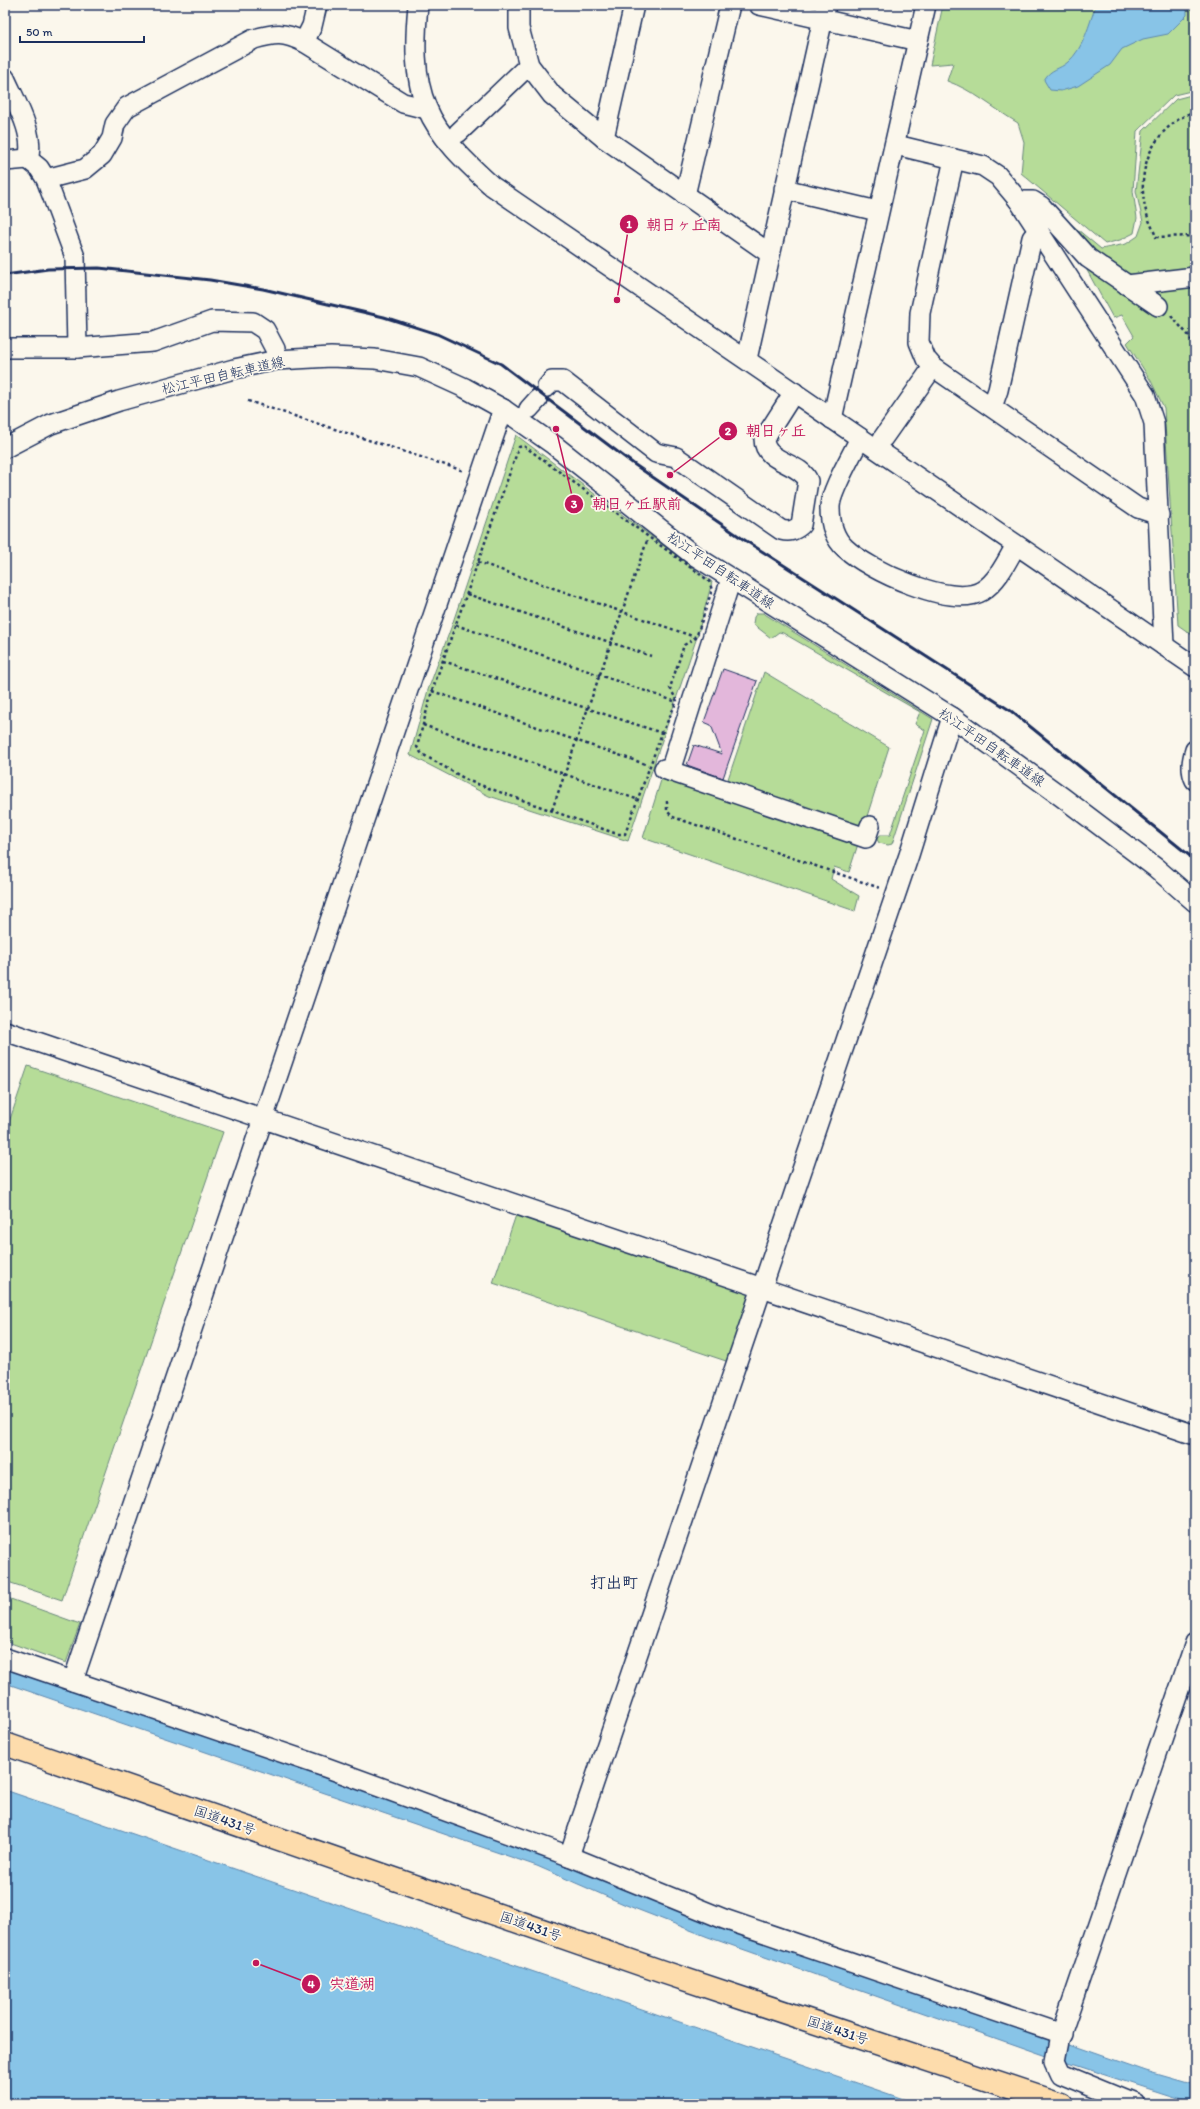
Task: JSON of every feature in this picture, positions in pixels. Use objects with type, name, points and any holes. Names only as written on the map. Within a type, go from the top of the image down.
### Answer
[{"type":"highway","name":"国道431号","points":[[5,1744],[660,1971],[1060,2104]]},
{"type":"street","points":[[304,42],[312,26],[317,5]]},
{"type":"street","points":[[418,5],[415,40],[420,84],[427,109],[455,150],[492,186],[747,359],[1195,668]]},
{"type":"street","points":[[519,5],[519,28],[529,65],[552,95],[604,138],[769,253]]},
{"type":"street","points":[[604,138],[634,5]]},
{"type":"street","points":[[685,195],[730,5]]},
{"type":"street","points":[[759,5],[824,12],[918,41]]},
{"type":"street","points":[[832,419],[896,145],[926,5]]},
{"type":"street","points":[[747,359],[769,253],[824,12]]},
{"type":"street","points":[[46,179],[85,169],[102,155],[112,138],[115,124],[127,107],[254,39],[273,34],[287,34],[304,42],[404,103],[427,109]]},
{"type":"street","points":[[458,133],[529,65]]},
{"type":"street","points":[[5,78],[28,133],[31,149],[28,159]]},
{"type":"street","points":[[896,145],[983,166],[998,176],[1019,201],[1039,230],[1145,395],[1154,423],[1164,646]]},
{"type":"street","points":[[5,160],[28,159],[39,168],[46,179],[75,257],[77,348]]},
{"type":"street","points":[[954,159],[920,313],[919,342],[926,359],[932,367],[1138,508],[1159,514]]},
{"type":"street","points":[[784,189],[869,209]]},
{"type":"street","points":[[1019,201],[1033,201],[1041,206],[1088,258],[1158,306]]},
{"type":"street","points":[[992,407],[998,390],[1032,238],[1039,230]]},
{"type":"street","points":[[1127,285],[1195,277]]},
{"type":"street","points":[[5,348],[77,348],[153,342],[212,321],[253,322],[265,330],[275,349],[277,360]]},
{"type":"street","name":"松江平田自転車道線","points":[[5,448],[51,424],[119,401],[234,369],[277,360],[331,357],[375,359],[420,367],[465,388],[503,409],[554,445],[692,554],[952,717],[1156,868],[1195,902]]},
{"type":"street","points":[[883,438],[932,367]]},
{"type":"street","points":[[538,398],[552,381],[563,381],[656,453],[676,457],[781,530],[787,532],[793,531],[801,525],[808,482],[803,475],[769,452],[764,444],[764,439],[794,392]]},
{"type":"street","points":[[73,1681],[503,409]]},
{"type":"street","points":[[860,438],[830,504],[834,533],[845,548],[889,576],[942,595],[964,596],[982,591],[998,575],[1016,545]]},
{"type":"street","points":[[731,579],[703,640],[684,704],[660,768],[866,838],[870,826]]},
{"type":"street","points":[[569,1856],[896,894],[952,717]]},
{"type":"street","points":[[1195,750],[1192,761],[1192,775],[1195,780]]},
{"type":"street","points":[[5,1031],[1195,1435]]},
{"type":"street","points":[[1134,2104],[1062,2074],[1055,2061],[1061,2037],[1195,1643]]},
{"type":"street","points":[[5,1658],[326,1767],[569,1856],[724,1919],[1061,2037]]},
{"type":"path","points":[[1195,111],[1175,121],[1159,136],[1151,148],[1143,168],[1146,212],[1156,237],[1195,236]]},
{"type":"path","points":[[1158,306],[1174,318],[1190,336],[1195,352]]},
{"type":"path","points":[[248,401],[481,476]]},
{"type":"path","points":[[684,704],[662,733],[639,800],[625,834],[617,834],[469,781],[422,754],[417,747],[432,691],[519,447],[524,446],[709,581],[712,590],[703,640]]},
{"type":"path","points":[[552,810],[649,537]]},
{"type":"path","points":[[478,562],[703,640]]},
{"type":"path","points":[[467,594],[650,656]]},
{"type":"path","points":[[456,625],[684,704]]},
{"type":"path","points":[[684,704],[670,688],[684,645],[703,640]]},
{"type":"path","points":[[443,661],[662,733]]},
{"type":"path","points":[[432,691],[660,768]]},
{"type":"path","points":[[423,725],[639,800]]},
{"type":"path","points":[[667,801],[667,811],[673,817],[896,894]]},
{"type":"green space","points":[[943,5],[1195,5],[1195,90],[1174,95],[1137,131],[1133,191],[1137,218],[1134,233],[1120,240],[1105,244],[1021,173],[1024,142],[1018,123],[966,89],[947,81],[953,63],[930,65]]},
{"type":"green space","points":[[1195,94],[1195,637],[1178,625],[1164,408],[1151,381],[1127,343],[1134,336],[1122,315],[1113,318],[1083,263],[1035,194],[1101,249],[1126,244],[1138,236],[1143,222],[1136,191],[1143,131],[1176,99]]},
{"type":"green space","points":[[516,435],[712,582],[697,637],[628,841],[489,796],[410,755],[428,690],[452,625]]},
{"type":"green space","points":[[757,613],[763,613],[933,719],[892,844],[888,845],[879,843],[877,839],[880,835],[890,835],[925,730],[915,724],[920,712],[783,633],[779,632],[771,638],[753,624],[754,617]]},
{"type":"green space","points":[[764,672],[889,747],[862,832],[726,785]]},
{"type":"green space","points":[[662,777],[859,841],[849,872],[834,867],[831,879],[859,896],[855,911],[643,838]]},
{"type":"green space","points":[[28,1066],[223,1132],[62,1600],[5,1581],[5,1134]]},
{"type":"green space","points":[[516,1215],[526,1215],[748,1292],[752,1296],[729,1362],[493,1283]]},
{"type":"green space","points":[[5,1597],[80,1624],[66,1663],[5,1641]]},
{"type":"water","points":[[1096,5],[1187,5],[1187,15],[1168,34],[1143,39],[1122,49],[1110,65],[1078,86],[1061,91],[1050,90],[1044,80],[1049,73],[1065,65],[1074,56],[1082,43]]},
{"type":"water","points":[[5,1663],[130,1706],[1032,2031],[1146,2071],[1195,2085],[1195,2104],[1046,2056],[708,1937],[626,1905],[537,1866],[5,1683]]},
{"type":"water","points":[[5,1790],[918,2104],[5,2104]]},
{"type":"building","points":[[723,669],[757,681],[723,778],[687,765],[694,745],[722,754],[711,725],[704,722]]},
{"type":"railway","points":[[5,275],[48,269],[99,268],[210,280],[263,289],[384,317],[437,334],[501,364],[635,465],[743,539],[1011,711],[1195,860]]},
{"type":"place","name":"朝日ヶ丘南","points":[[617,300]]},
{"type":"place","name":"朝日ヶ丘駅前","points":[[556,429]]},
{"type":"place","name":"朝日ヶ丘","points":[[670,475]]},
{"type":"place","name":"宍道湖","points":[[256,1963]]},
{"type":"district","name":"打出町","points":[[614,1582]]}]
